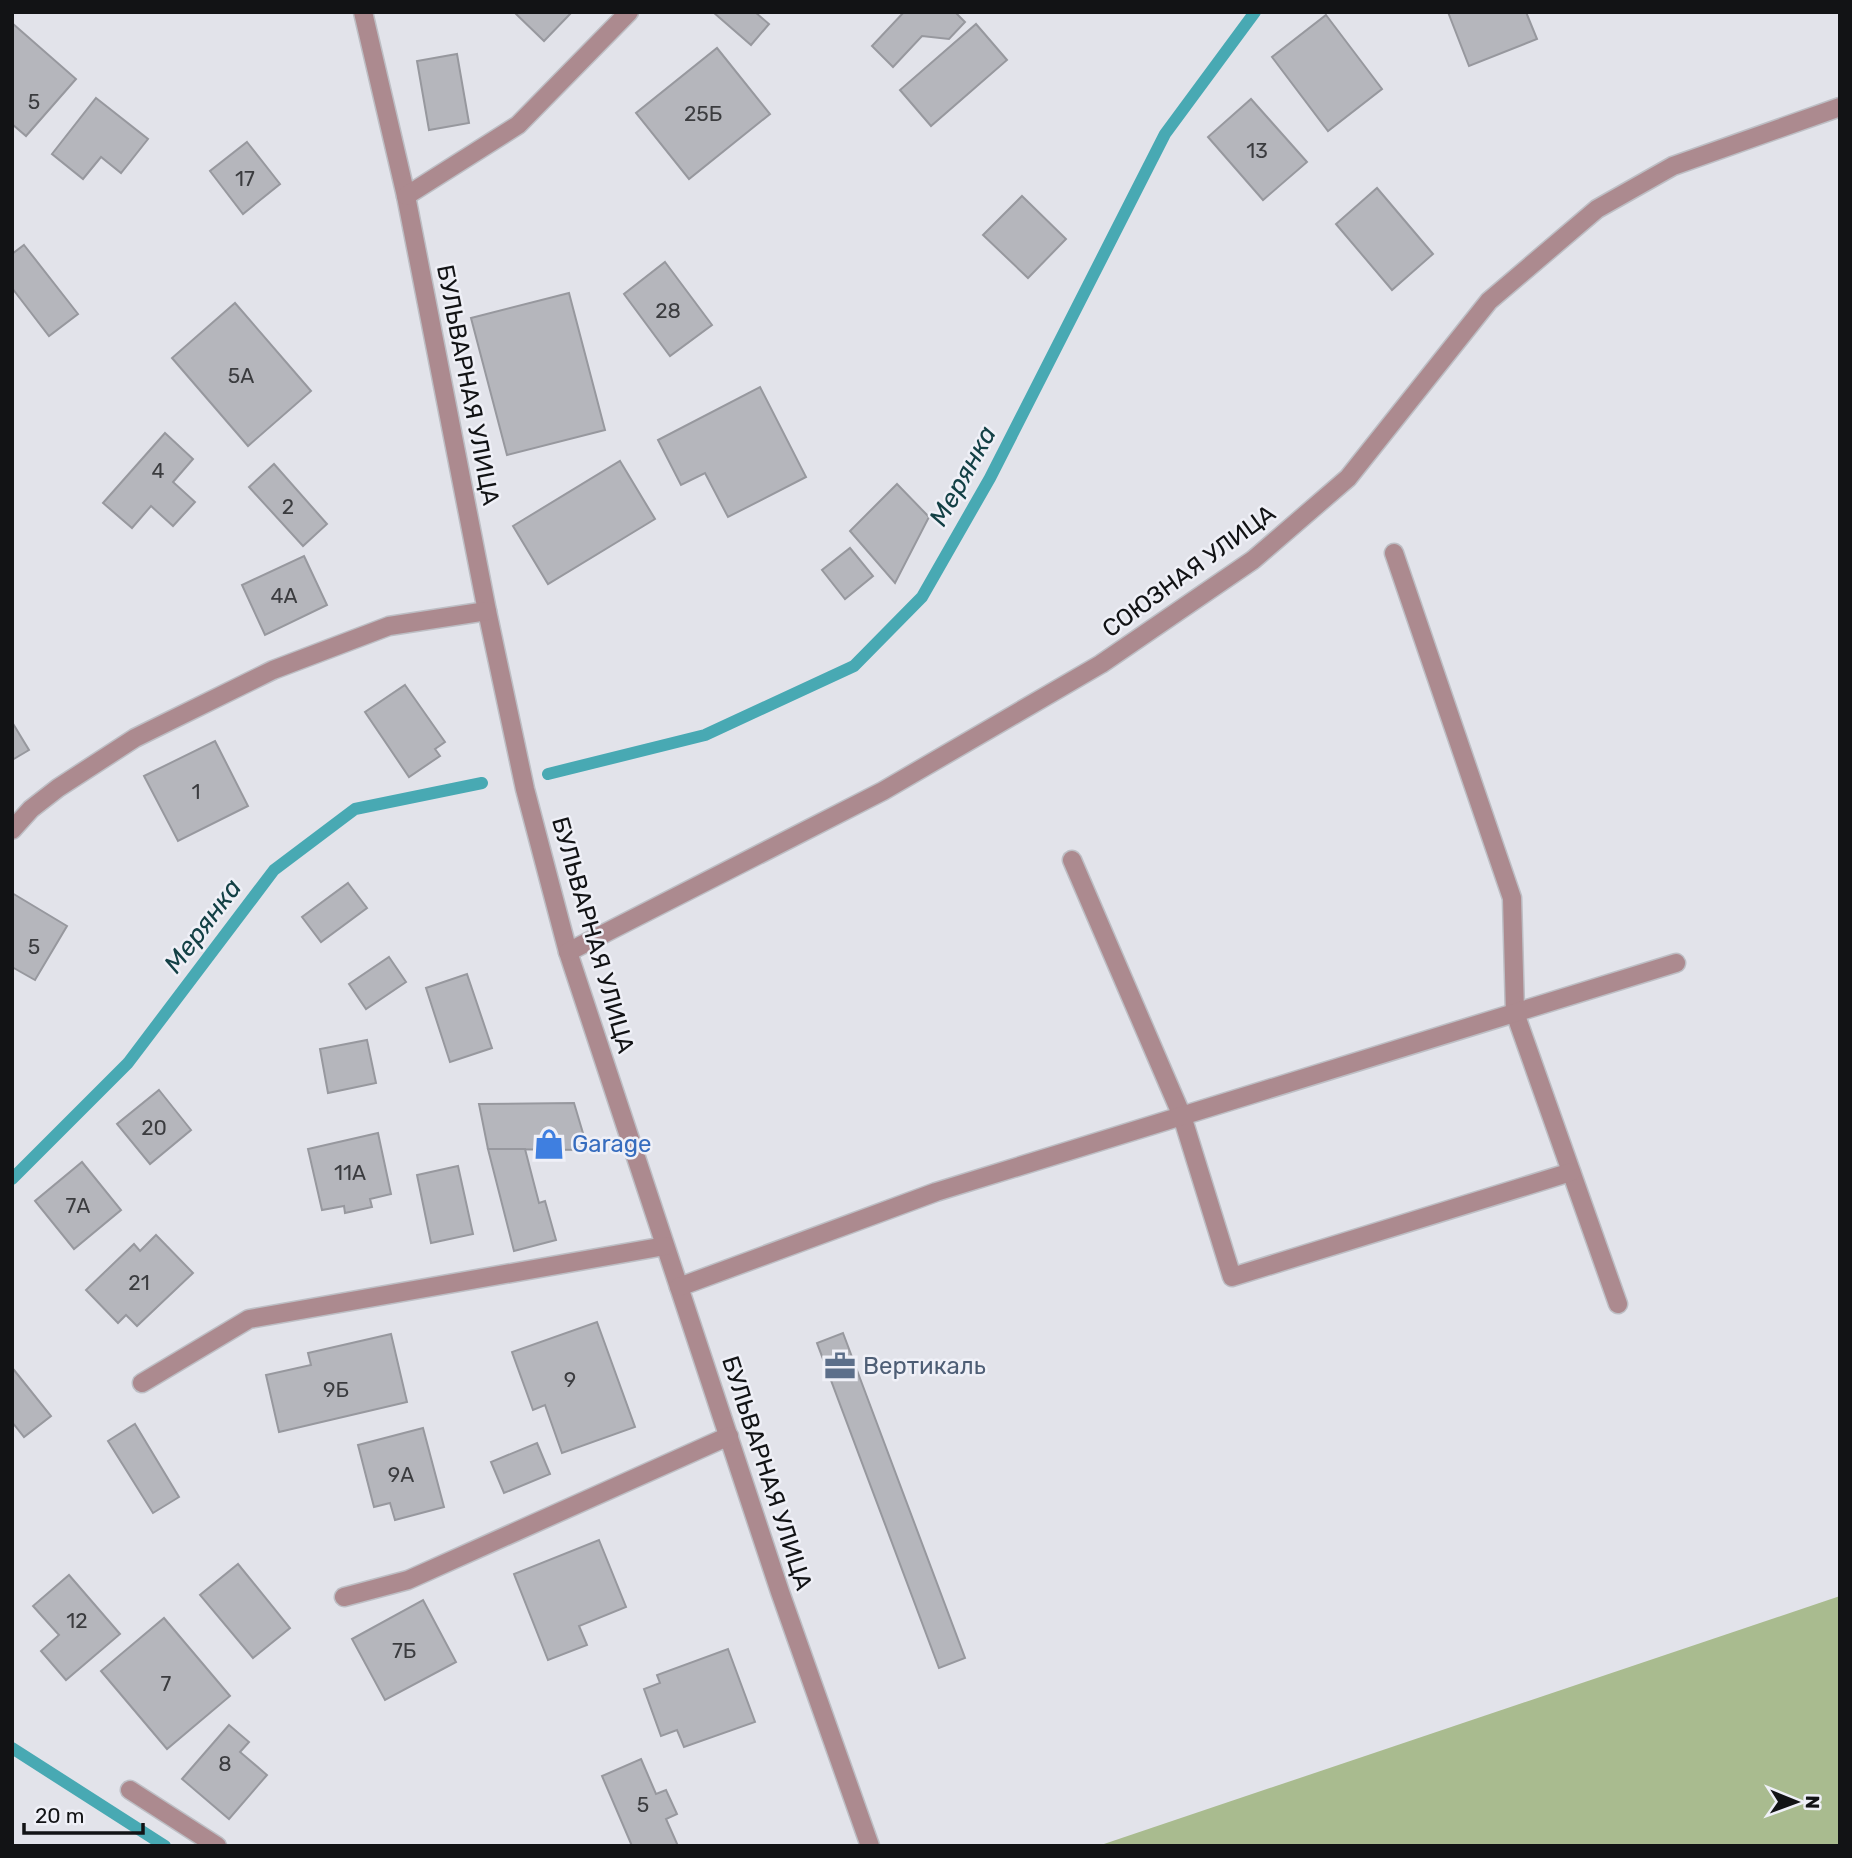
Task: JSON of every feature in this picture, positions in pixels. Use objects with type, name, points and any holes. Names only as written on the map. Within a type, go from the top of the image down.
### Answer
[{"type":"street","name":"БУЛЬВАРНАЯ УЛИЦА","points":[[363,12],[406,196],[487,611],[525,789],[568,952],[780,1592],[870,1846]]},
{"type":"street","points":[[406,196],[517,125],[629,12]]},
{"type":"street","name":"СОЮЗНАЯ УЛИЦА","points":[[568,952],[883,791],[1101,664],[1253,560],[1348,478],[1489,301],[1597,209],[1673,166],[1840,107]]},
{"type":"street","points":[[1394,553],[1513,898],[1515,1013],[1618,1304]]},
{"type":"street","points":[[12,830],[31,809],[58,788],[135,738],[273,670],[389,626],[487,611]]},
{"type":"street","points":[[1072,860],[1182,1116],[1232,1278],[1571,1172]]},
{"type":"street","points":[[679,1287],[936,1192],[1676,963]]},
{"type":"street","points":[[142,1383],[249,1319],[665,1246]]},
{"type":"street","points":[[344,1597],[408,1580],[729,1436]]},
{"type":"street","points":[[130,1790],[217,1846]]},
{"type":"green space","points":[[1840,1596],[1840,1846],[1098,1846]]},
{"type":"building","points":[[514,12],[572,12],[544,41]]},
{"type":"building","points":[[713,12],[755,12],[769,24],[751,45]]},
{"type":"building","points":[[904,12],[955,12],[965,22],[949,39],[922,36],[893,67],[872,46]]},
{"type":"building","points":[[1448,12],[1526,12],[1537,39],[1469,66]]},
{"type":"building","points":[[1326,15],[1382,89],[1328,131],[1272,57]]},
{"type":"building","points":[[12,23],[76,79],[26,136],[12,124]]},
{"type":"building","points":[[976,24],[1007,60],[931,126],[900,90]]},
{"type":"building","points":[[717,48],[770,114],[689,179],[636,113]]},
{"type":"building","points":[[457,54],[469,123],[429,130],[417,61]]},
{"type":"building","points":[[96,98],[148,139],[121,173],[101,157],[83,179],[52,154]]},
{"type":"building","points":[[1251,99],[1307,162],[1263,200],[1208,137]]},
{"type":"building","points":[[247,142],[280,184],[243,214],[210,171]]},
{"type":"building","points":[[1377,188],[1433,254],[1392,290],[1336,224]]},
{"type":"building","points":[[1022,196],[1066,239],[1028,278],[983,235]]},
{"type":"building","points":[[24,245],[78,314],[49,336],[12,288],[12,254]]},
{"type":"building","points":[[665,262],[712,325],[670,356],[624,294]]},
{"type":"building","points":[[569,293],[605,430],[507,455],[471,318]]},
{"type":"building","points":[[235,303],[311,391],[248,446],[172,358]]},
{"type":"building","points":[[760,387],[806,477],[728,517],[705,473],[681,485],[658,440]]},
{"type":"building","points":[[165,433],[193,459],[173,482],[195,502],[173,526],[151,506],[132,528],[103,503]]},
{"type":"building","points":[[620,461],[655,519],[548,584],[513,526]]},
{"type":"building","points":[[274,464],[327,524],[303,546],[249,487]]},
{"type":"building","points":[[897,484],[929,517],[895,583],[850,531]]},
{"type":"building","points":[[850,548],[873,576],[845,599],[822,570]]},
{"type":"building","points":[[304,556],[327,605],[265,635],[242,585]]},
{"type":"building","points":[[405,685],[445,742],[435,749],[440,756],[409,777],[365,712]]},
{"type":"building","points":[[12,722],[29,750],[12,760]]},
{"type":"building","points":[[215,741],[248,806],[178,841],[144,776]]},
{"type":"building","points":[[348,883],[367,908],[321,942],[302,917]]},
{"type":"building","points":[[12,893],[67,926],[35,980],[12,967]]},
{"type":"building","points":[[389,957],[406,982],[366,1009],[349,984]]},
{"type":"building","points":[[467,974],[492,1048],[450,1062],[426,988]]},
{"type":"building","points":[[367,1040],[376,1083],[328,1093],[320,1049]]},
{"type":"building","points":[[159,1090],[191,1130],[150,1164],[117,1124]]},
{"type":"building","points":[[574,1103],[588,1150],[488,1149],[479,1104]]},
{"type":"building","points":[[378,1133],[391,1194],[370,1199],[372,1207],[345,1213],[344,1206],[322,1210],[308,1149]]},
{"type":"building","points":[[488,1149],[525,1149],[539,1203],[545,1201],[556,1240],[514,1251]]},
{"type":"building","points":[[82,1162],[121,1210],[74,1249],[35,1201]]},
{"type":"building","points":[[458,1166],[473,1234],[431,1243],[417,1175]]},
{"type":"building","points":[[156,1235],[193,1273],[137,1326],[126,1315],[118,1323],[86,1290],[134,1244],[140,1251]]},
{"type":"building","points":[[597,1322],[635,1427],[562,1453],[545,1405],[533,1410],[512,1352]]},
{"type":"building","points":[[843,1333],[965,1658],[939,1668],[817,1343]]},
{"type":"building","points":[[391,1334],[407,1402],[279,1432],[266,1375],[311,1365],[308,1353]]},
{"type":"building","points":[[14,1370],[51,1416],[24,1437],[12,1422]]},
{"type":"building","points":[[135,1424],[179,1497],[153,1513],[108,1441]]},
{"type":"building","points":[[423,1428],[444,1507],[395,1520],[390,1503],[374,1507],[358,1445]]},
{"type":"building","points":[[537,1443],[550,1474],[504,1493],[491,1462]]},
{"type":"building","points":[[599,1540],[626,1607],[579,1626],[587,1645],[548,1660],[514,1574]]},
{"type":"building","points":[[238,1564],[290,1628],[253,1658],[200,1595]]},
{"type":"building","points":[[69,1575],[120,1634],[66,1680],[41,1651],[59,1635],[33,1606]]},
{"type":"building","points":[[423,1600],[456,1662],[385,1700],[352,1639]]},
{"type":"building","points":[[164,1618],[230,1696],[167,1749],[101,1671]]},
{"type":"building","points":[[728,1649],[755,1722],[684,1747],[677,1730],[661,1736],[644,1689],[660,1683],[657,1675]]},
{"type":"building","points":[[229,1725],[249,1742],[240,1752],[267,1775],[229,1819],[182,1779]]},
{"type":"building","points":[[641,1759],[656,1794],[666,1790],[677,1814],[666,1819],[678,1846],[632,1846],[602,1776]]},
{"type":"waterway","name":"Мерянка","points":[[548,774],[705,735],[854,666],[922,597],[990,478],[1165,134],[1255,12]]},
{"type":"waterway","name":"Мерянка","points":[[12,1179],[128,1063],[274,870],[355,809],[482,783]]},
{"type":"waterway","points":[[12,1748],[165,1846]]},
{"type":"place","name":"Garage","points":[[549,1144]]},
{"type":"place","name":"Вертикаль","points":[[840,1366]]}]
